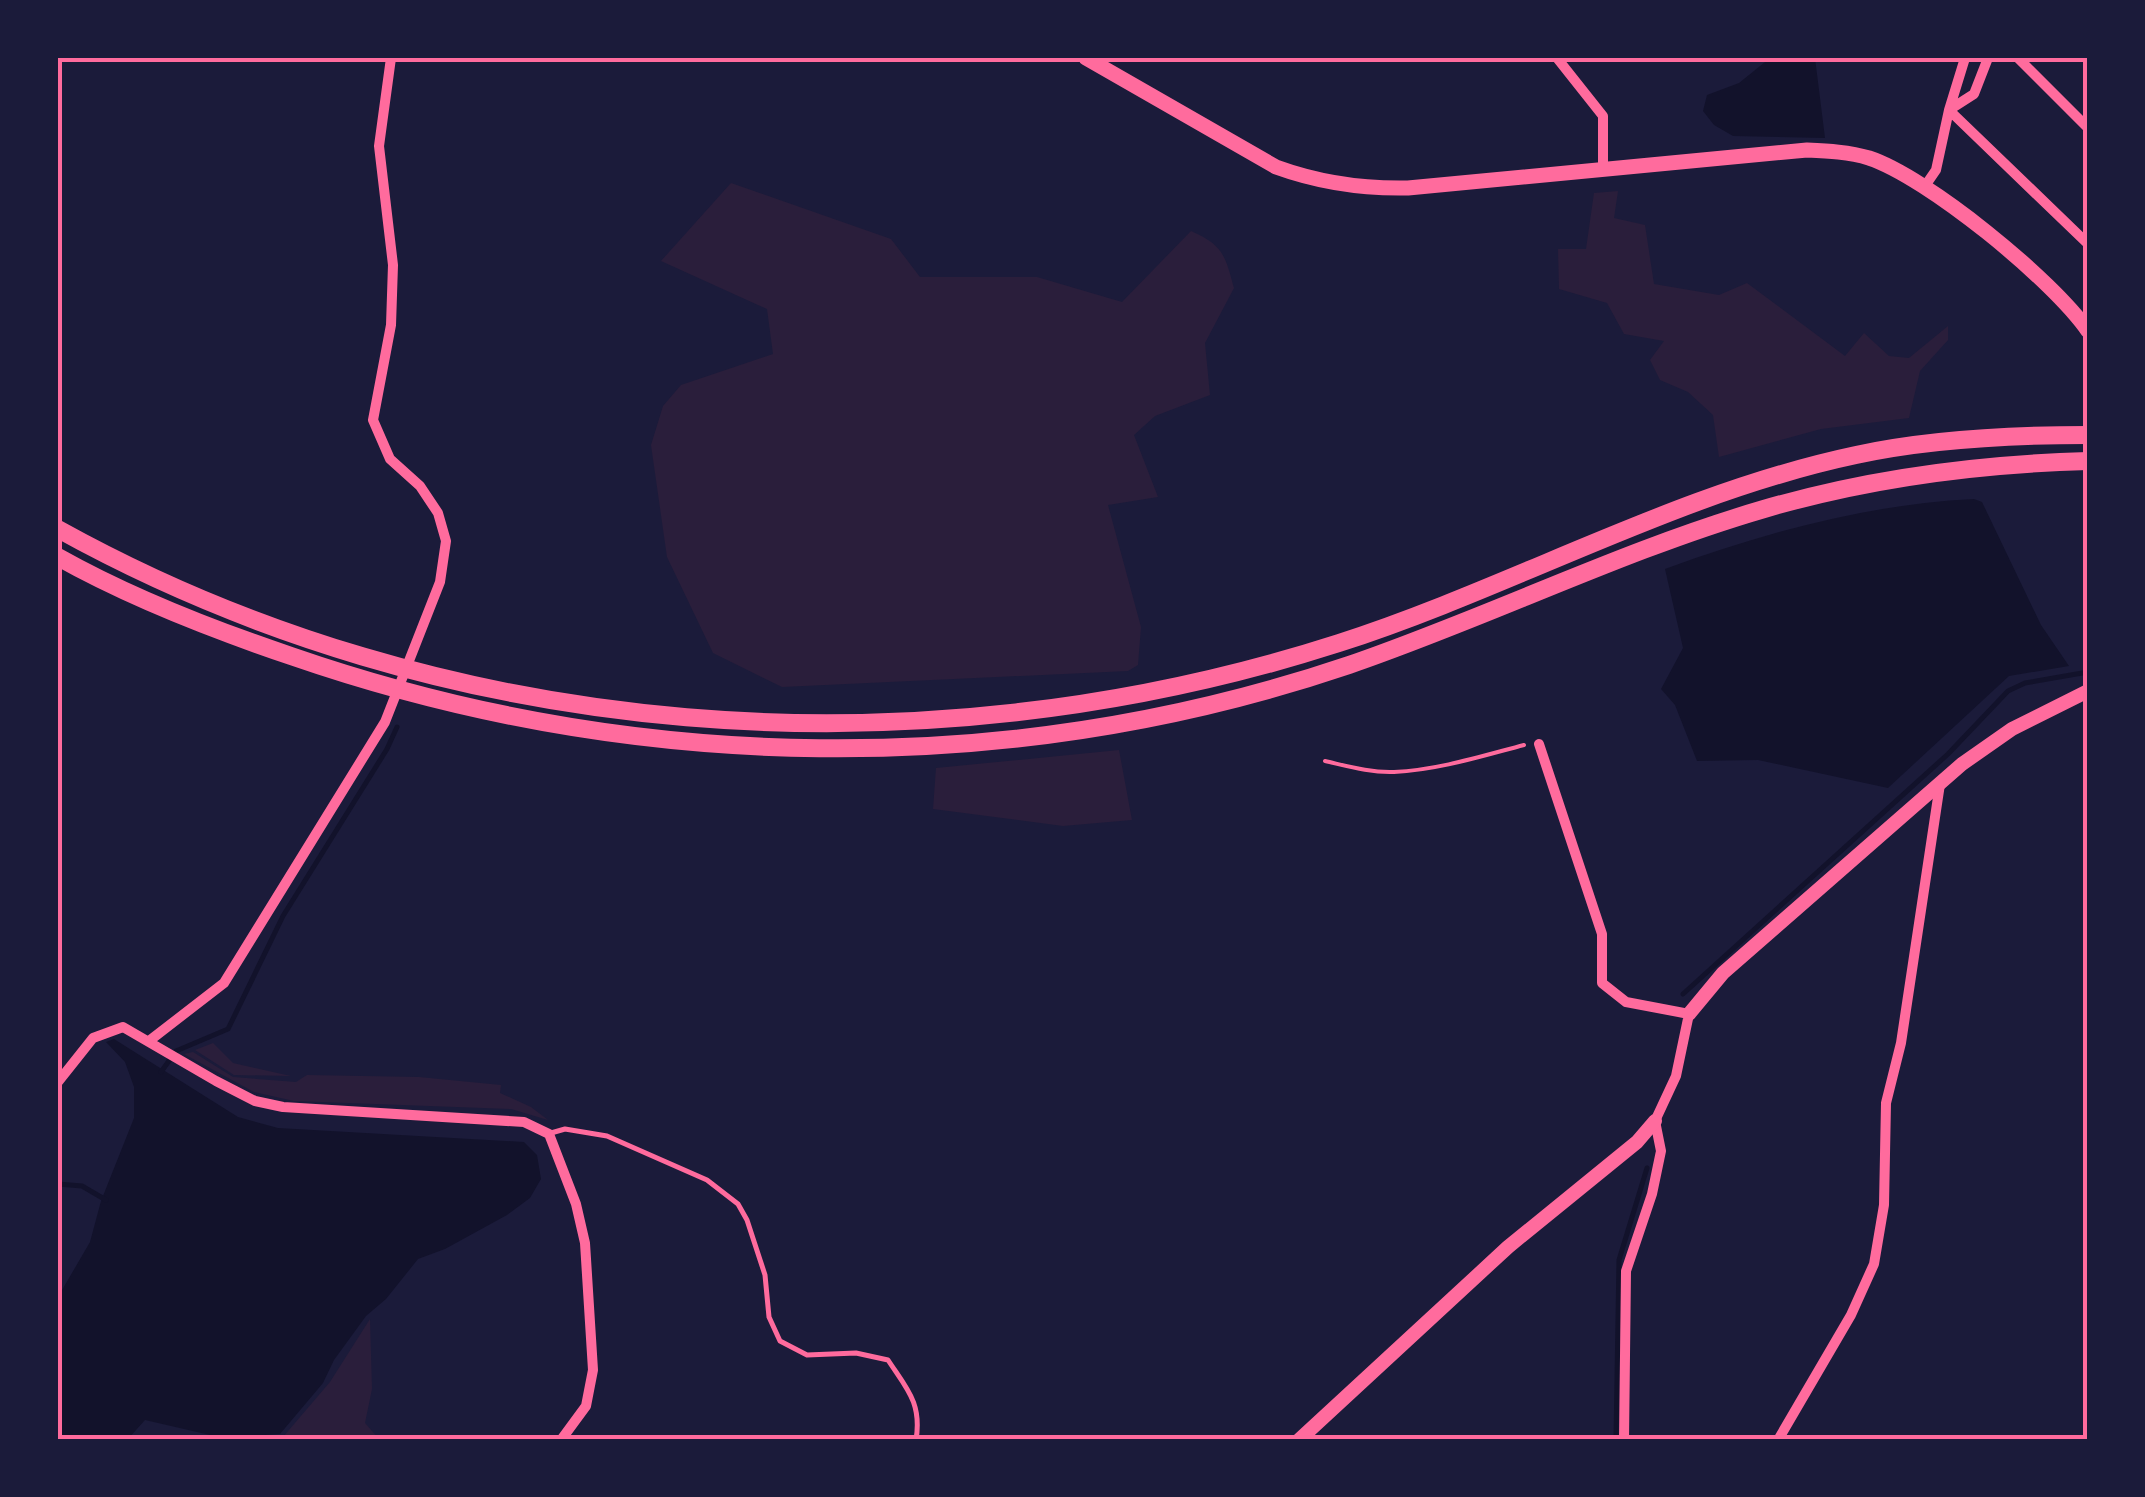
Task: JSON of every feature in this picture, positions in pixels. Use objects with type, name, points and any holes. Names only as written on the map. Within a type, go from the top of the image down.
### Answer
[{"type":"highway","points":[[58,529],[154,577],[258,620],[348,653],[407,669],[620,711],[726,720],[872,724],[947,721],[1064,708],[1238,672],[1341,642],[1665,516],[1806,468],[1879,450],[1994,438],[2088,435]]},
{"type":"highway","points":[[58,558],[144,601],[249,642],[398,692],[596,732],[725,746],[946,746],[1079,730],[1241,697],[1344,666],[1764,509],[1937,472],[1994,464],[2088,462]]},
{"type":"main road","points":[[1086,58],[1242,149],[1307,178],[1342,186],[1408,188],[1807,150],[1868,158],[1925,186],[2038,277],[2087,329]]},
{"type":"street","points":[[149,1041],[224,983],[385,722],[440,582],[446,541],[438,513],[420,486],[390,459],[373,420],[391,324],[393,265],[380,146],[391,58]]},
{"type":"street","points":[[1557,58],[1604,116],[1603,171]]},
{"type":"street","points":[[1925,186],[1936,170],[1966,58]]},
{"type":"street","points":[[1949,110],[1974,94],[1988,58]]},
{"type":"street","points":[[2018,58],[2088,128]]},
{"type":"street","points":[[1949,110],[2088,244]]},
{"type":"street","points":[[1299,1440],[1508,1247],[1637,1142],[1655,1120],[1676,1076],[1689,1014],[1723,973],[1940,783],[2012,729],[2088,691]]},
{"type":"street","points":[[1539,744],[1602,934],[1602,983],[1626,1002],[1689,1014]]},
{"type":"street","points":[[1778,1440],[1851,1316],[1874,1264],[1884,1205],[1886,1104],[1901,1043],[1940,783]]},
{"type":"street","points":[[58,1082],[93,1038],[123,1027],[255,1101],[283,1108],[524,1122],[550,1134],[576,1204],[585,1243],[593,1370],[586,1406],[562,1440]]},
{"type":"street","points":[[1624,1440],[1626,1270],[1652,1194],[1661,1152],[1655,1120]]},
{"type":"lane","points":[[550,1134],[564,1129],[606,1136],[707,1180],[738,1204],[748,1220],[765,1275],[769,1317],[780,1341],[807,1354],[856,1353],[888,1360],[917,1407],[920,1418],[916,1440]]},
{"type":"path","points":[[1325,761],[1394,772],[1539,744]]},
{"type":"shaded area","points":[[1770,58],[1815,58],[1825,138],[1733,136],[1714,125],[1703,111],[1707,95],[1739,83]]},
{"type":"shaded area","points":[[731,183],[891,239],[920,277],[1037,277],[1122,302],[1191,231],[1216,246],[1225,259],[1234,288],[1205,343],[1210,395],[1155,416],[1134,435],[1158,497],[1108,505],[1141,627],[1138,665],[1128,671],[782,687],[713,653],[667,557],[651,445],[663,406],[681,385],[773,354],[767,309],[661,261]]},
{"type":"shaded area","points":[[1618,191],[1614,218],[1645,225],[1654,284],[1719,295],[1747,283],[1845,356],[1864,333],[1889,356],[1909,358],[1948,326],[1948,340],[1920,371],[1909,418],[1821,429],[1719,457],[1713,415],[1688,392],[1660,380],[1650,360],[1664,341],[1624,334],[1607,303],[1559,289],[1558,249],[1586,249],[1594,193]]},
{"type":"shaded area","points":[[1974,499],[1982,502],[2041,625],[2069,666],[2009,676],[1888,788],[1758,760],[1697,761],[1675,705],[1661,689],[1683,648],[1665,569],[1816,522],[1894,507]]},
{"type":"shaded area","points":[[1119,750],[1132,820],[1063,826],[933,809],[936,768]]},
{"type":"shaded area","points":[[114,1039],[238,1117],[278,1128],[524,1142],[537,1155],[541,1179],[530,1198],[507,1215],[445,1249],[418,1259],[386,1299],[366,1316],[334,1360],[323,1383],[280,1434],[223,1438],[145,1420],[128,1439],[58,1439],[58,1297],[90,1242],[101,1201],[134,1118],[134,1087],[125,1062],[106,1042]]},
{"type":"shaded area","points":[[213,1043],[233,1063],[291,1076],[234,1075],[195,1050]]},
{"type":"shaded area","points":[[193,1052],[233,1077],[296,1082],[307,1075],[419,1077],[501,1085],[500,1093],[548,1120],[511,1109],[294,1101],[254,1092],[184,1054]]},
{"type":"shaded area","points":[[370,1319],[372,1389],[365,1423],[379,1439],[266,1439],[283,1437],[330,1382]]},
{"type":"waterway","points":[[1683,994],[1948,754],[2008,691],[2025,683],[2088,672]]},
{"type":"waterway","points":[[161,1072],[176,1051],[228,1029],[283,916],[397,727]]},
{"type":"waterway","points":[[1616,1440],[1619,1260],[1647,1168]]},
{"type":"waterway","points":[[58,1184],[82,1186],[106,1200]]}]
